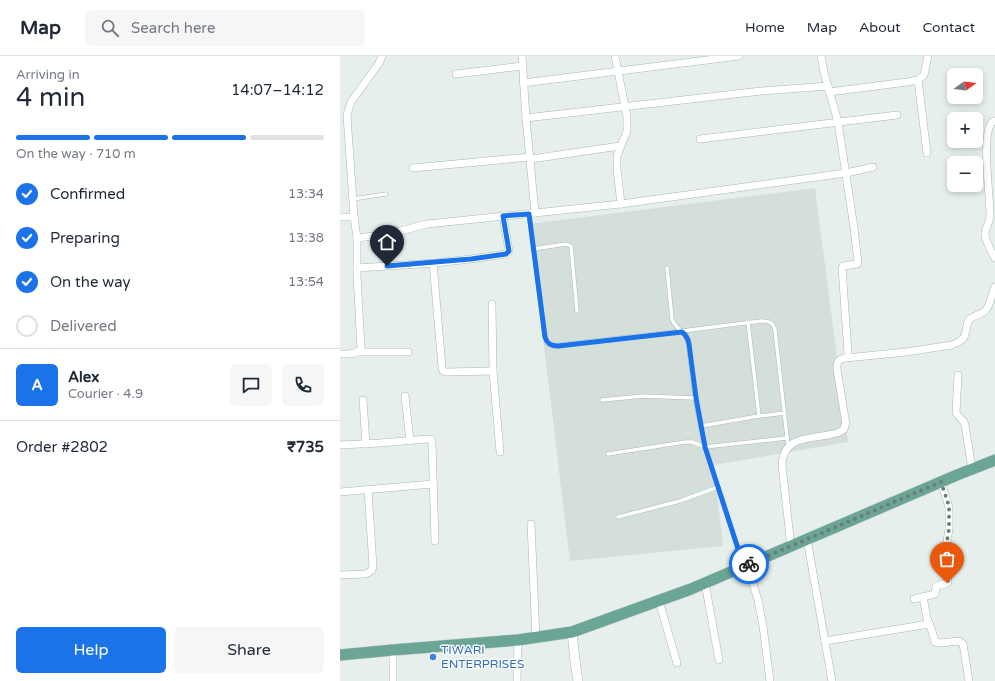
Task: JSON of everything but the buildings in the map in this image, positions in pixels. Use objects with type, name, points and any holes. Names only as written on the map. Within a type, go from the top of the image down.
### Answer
[{"type":"main road","points":[[340,655],[518,640],[572,632],[659,602],[995,460]]},
{"type":"street","points":[[359,352],[362,344],[357,268],[357,238],[354,217],[347,115],[348,108],[353,99],[382,56]]},
{"type":"street","points":[[522,56],[530,158],[532,213]]},
{"type":"street","points":[[615,56],[627,117],[627,131],[620,146],[616,161],[621,204]]},
{"type":"street","points":[[523,83],[739,56]]},
{"type":"street","points":[[821,56],[838,122],[858,262],[857,264],[844,266],[842,268],[848,353],[846,358]]},
{"type":"street","points":[[526,118],[761,91],[829,89],[918,80],[924,75],[928,56]]},
{"type":"street","points":[[456,74],[522,66]]},
{"type":"street","points":[[918,80],[927,153]]},
{"type":"street","points":[[700,139],[897,115]]},
{"type":"street","points":[[995,122],[992,122],[989,126],[987,138],[987,174],[990,214],[985,232],[985,237],[995,258]]},
{"type":"street","points":[[414,168],[530,158],[620,146]]},
{"type":"street","points":[[357,238],[389,234],[427,224],[621,204],[846,173],[873,167]]},
{"type":"street","points":[[357,268],[433,263],[503,255],[509,251],[503,216]]},
{"type":"street","points":[[340,217],[354,217]]},
{"type":"street","points":[[433,263],[442,367],[446,372],[493,371]]},
{"type":"street","points":[[791,546],[782,457],[788,446],[797,441],[839,432],[844,427],[846,423],[837,364],[839,360],[906,352],[958,342],[966,335],[967,324],[971,319],[987,310],[995,287]]},
{"type":"street","points":[[492,304],[493,371],[500,452]]},
{"type":"street","points":[[340,354],[359,352],[408,352]]},
{"type":"street","points":[[958,375],[956,413],[965,425],[972,469]]},
{"type":"street","points":[[405,396],[410,441]]},
{"type":"street","points":[[363,400],[366,444]]},
{"type":"street","points":[[340,445],[432,440],[435,541]]},
{"type":"street","points":[[914,600],[935,594],[935,587],[948,582],[944,559],[949,529],[949,506],[941,482]]},
{"type":"street","points":[[340,492],[433,484]]},
{"type":"street","points":[[340,575],[364,574],[372,570],[368,490]]},
{"type":"street","points":[[531,524],[536,638]]},
{"type":"street","points":[[807,540],[832,681]]},
{"type":"street","points":[[746,566],[758,600],[770,681]]},
{"type":"street","points":[[705,583],[719,660]]},
{"type":"street","points":[[923,598],[926,615],[936,643],[958,641],[962,643],[969,681]]},
{"type":"street","points":[[659,602],[676,663]]},
{"type":"street","points":[[825,641],[929,624]]},
{"type":"street","points":[[572,632],[578,681]]},
{"type":"street","points":[[517,681],[518,640]]},
{"type":"street","points":[[393,650],[393,681]]},
{"type":"lane","points":[[353,199],[386,194]]},
{"type":"lane","points":[[532,213],[533,248],[545,337],[550,345],[558,346],[682,332],[748,322],[771,322],[774,325],[775,330],[788,446]]},
{"type":"lane","points":[[533,248],[566,244],[571,246],[577,311]]},
{"type":"lane","points":[[667,268],[672,319],[674,324],[686,336],[688,341],[705,447],[746,566]]},
{"type":"lane","points":[[748,322],[760,416]]},
{"type":"lane","points":[[602,400],[643,396],[696,398]]},
{"type":"lane","points":[[701,426],[785,413]]},
{"type":"lane","points":[[608,454],[685,442],[698,443],[705,447],[787,438]]},
{"type":"lane","points":[[618,517],[680,501],[718,487]]},
{"type":"shaded area","points":[[815,188],[848,442],[714,465],[723,546],[570,561],[529,224]]},
{"type":"way so far","points":[[749,564],[941,482],[949,506],[949,529],[944,553],[947,583]]},
{"type":"place","name":"TIWARI ENTERPRISES","points":[[433,657]]},
{"type":"route","points":[[387,266],[436,263],[506,254],[509,251],[503,216],[529,214],[545,337],[546,341],[550,345],[558,346],[682,332],[686,336],[689,344],[696,398],[705,447],[744,567],[749,564]]}]
